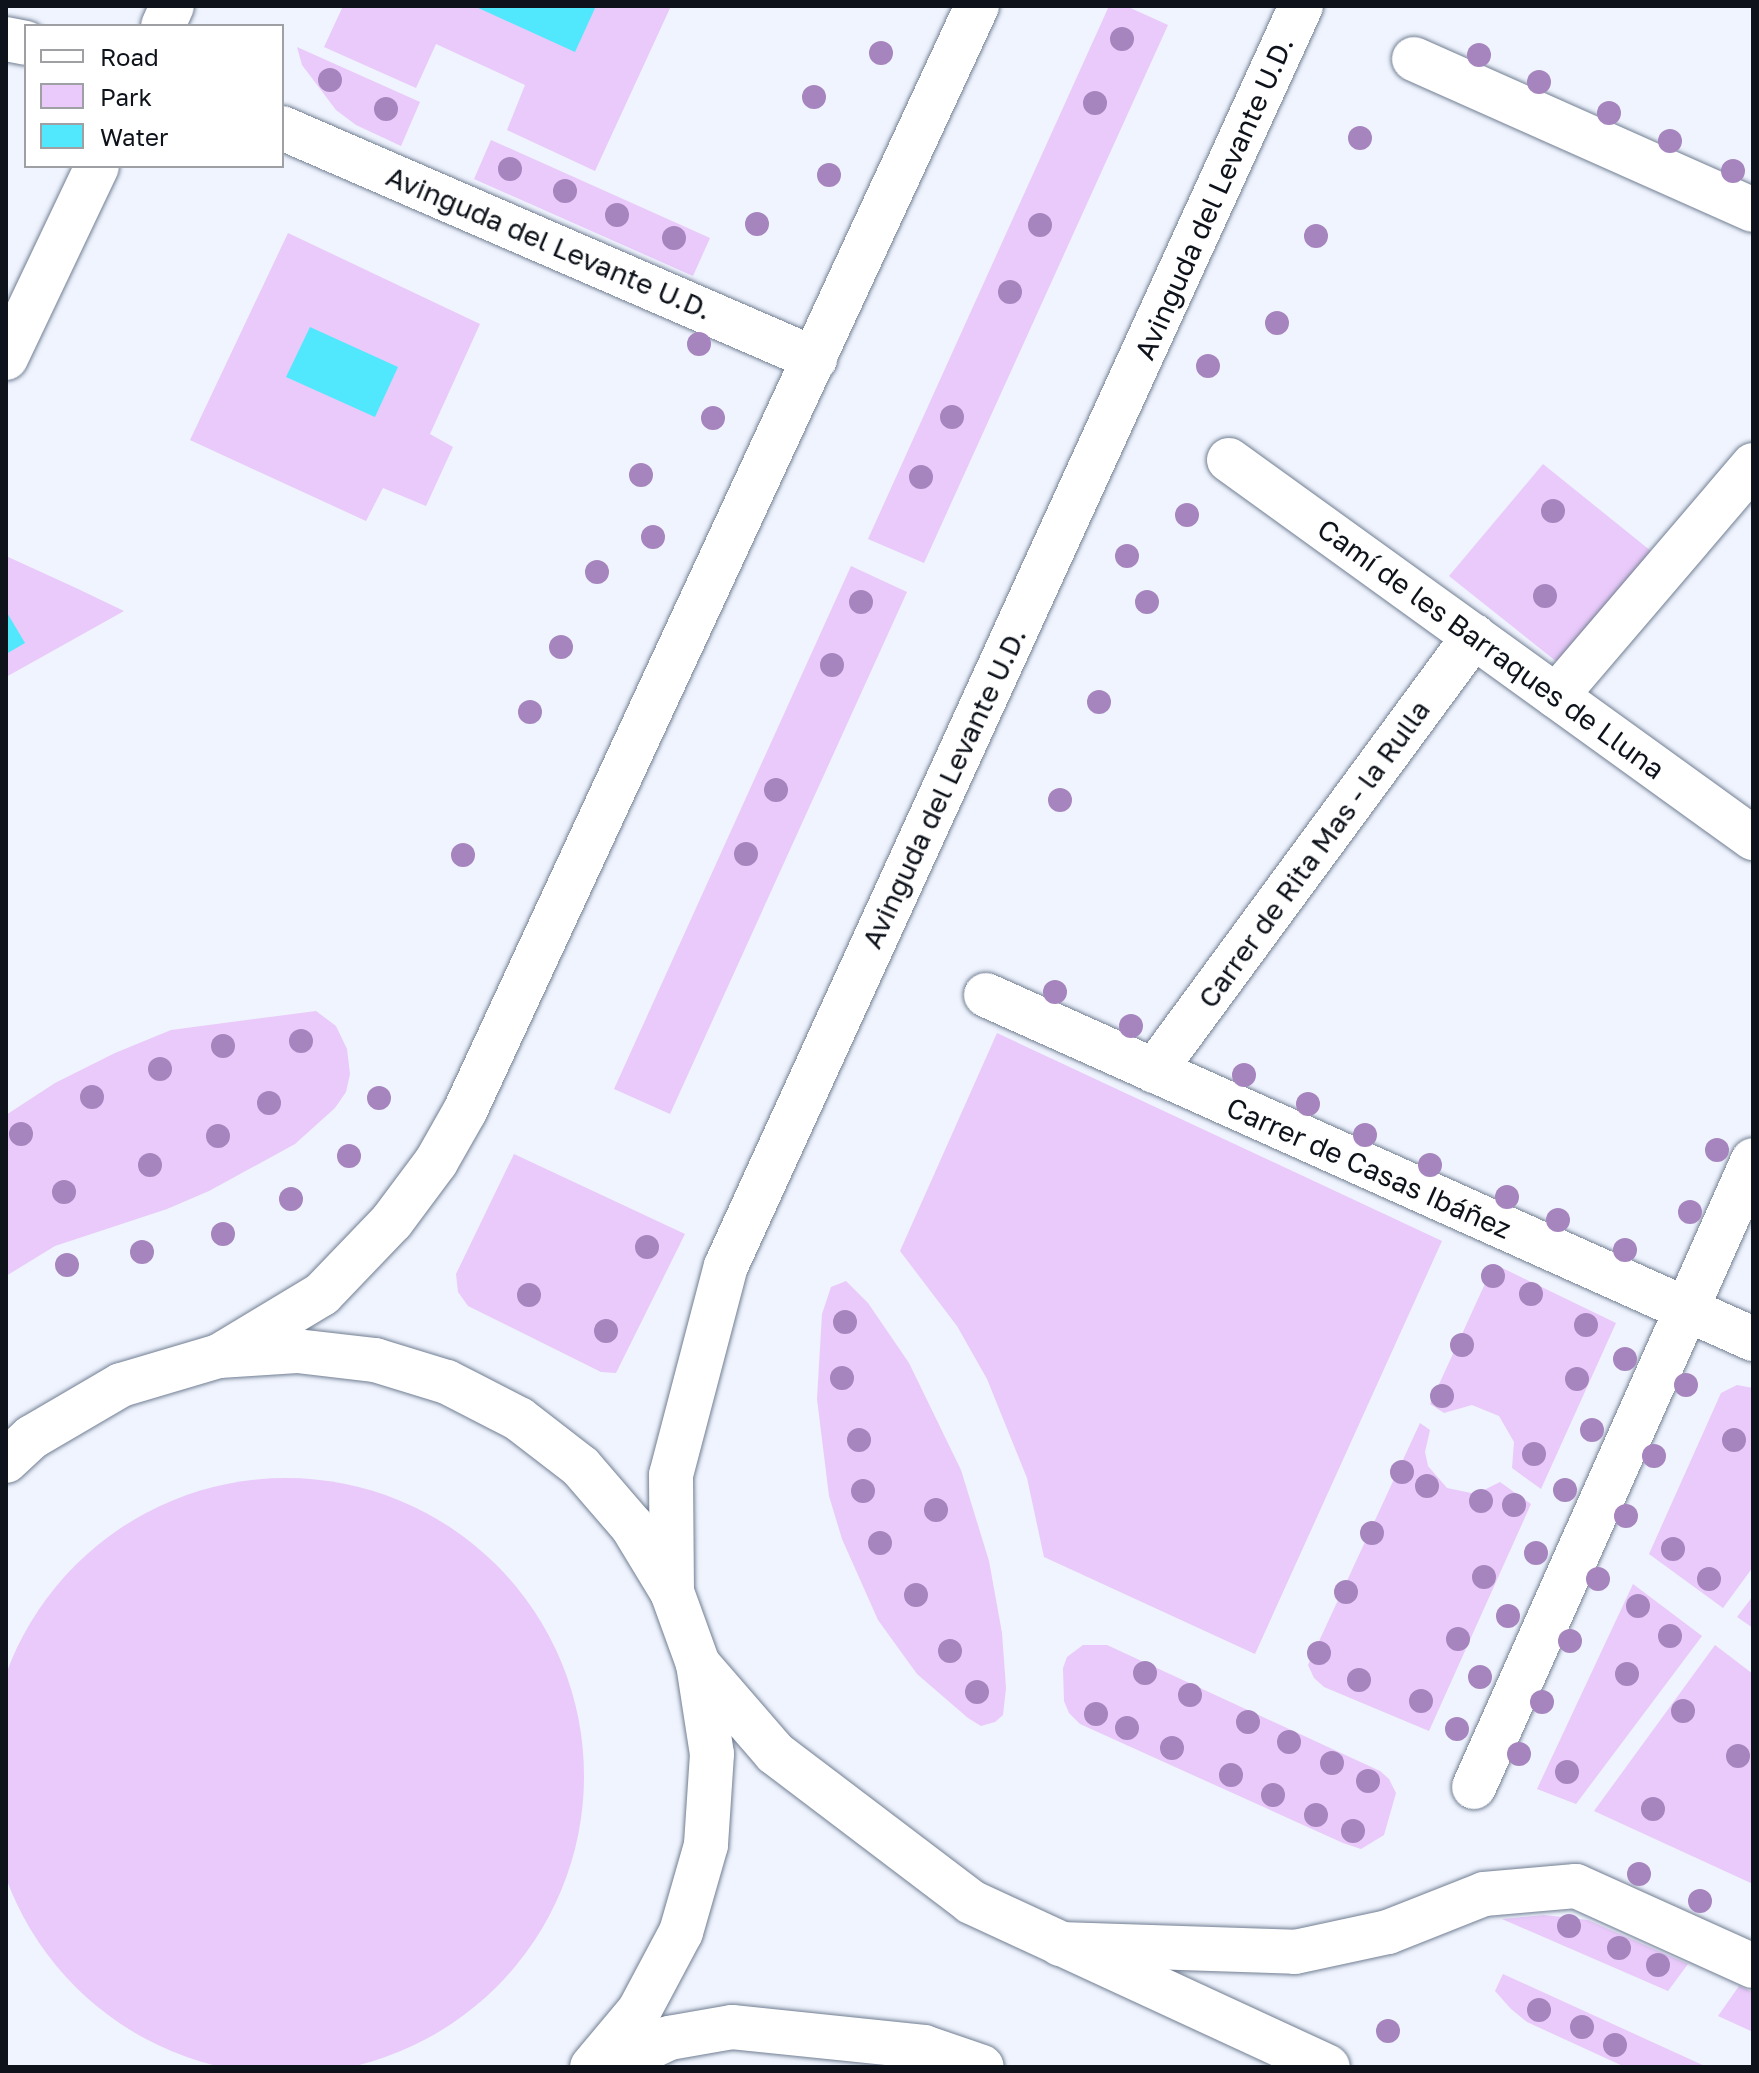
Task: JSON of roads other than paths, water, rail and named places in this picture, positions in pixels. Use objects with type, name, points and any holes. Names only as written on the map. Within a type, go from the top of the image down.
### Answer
[{"type":"street","points":[[219,1356],[322,1294],[392,1221],[436,1162],[465,1111],[977,6]]},
{"type":"street","name":"Avinguda del Levante U.D.","points":[[672,1592],[671,1475],[726,1266],[1301,6]]},
{"type":"street","points":[[1414,59],[1753,210]]},
{"type":"street","name":"Avinguda del Levante U.D.","points":[[284,129],[815,359]]},
{"type":"street","points":[[6,358],[96,168]]},
{"type":"street","name":"Camí de les Barraques de Lluna","points":[[1229,460],[1753,838]]},
{"type":"street","points":[[1556,696],[1753,465]]},
{"type":"street","name":"Carrer de Rita Mas - la Rulla","points":[[1154,1071],[1474,636]]},
{"type":"street","name":"Carrer de Casas Ibáñez","points":[[986,995],[1753,1339]]},
{"type":"street","points":[[1474,1787],[1684,1308],[1753,1160]]},
{"type":"street","points":[[6,1461],[32,1437],[121,1385],[219,1356],[297,1351],[375,1360],[447,1382],[519,1419],[581,1467],[632,1526],[672,1592],[698,1664],[712,1754],[706,1845],[681,1932],[639,2011],[592,2067]]},
{"type":"street","points":[[698,1664],[775,1753],[963,1896],[1328,2067]]},
{"type":"street","points":[[1060,1944],[1295,1952],[1388,1932],[1484,1894],[1576,1886],[1753,1966]]},
{"type":"street","points":[[609,2067],[669,2038],[732,2027],[924,2047],[982,2067]]},
{"type":"water","points":[[474,6],[596,6],[575,52]]},
{"type":"water","points":[[310,327],[398,367],[375,417],[286,377]]},
{"type":"water","points":[[6,611],[25,643],[6,654]]}]
